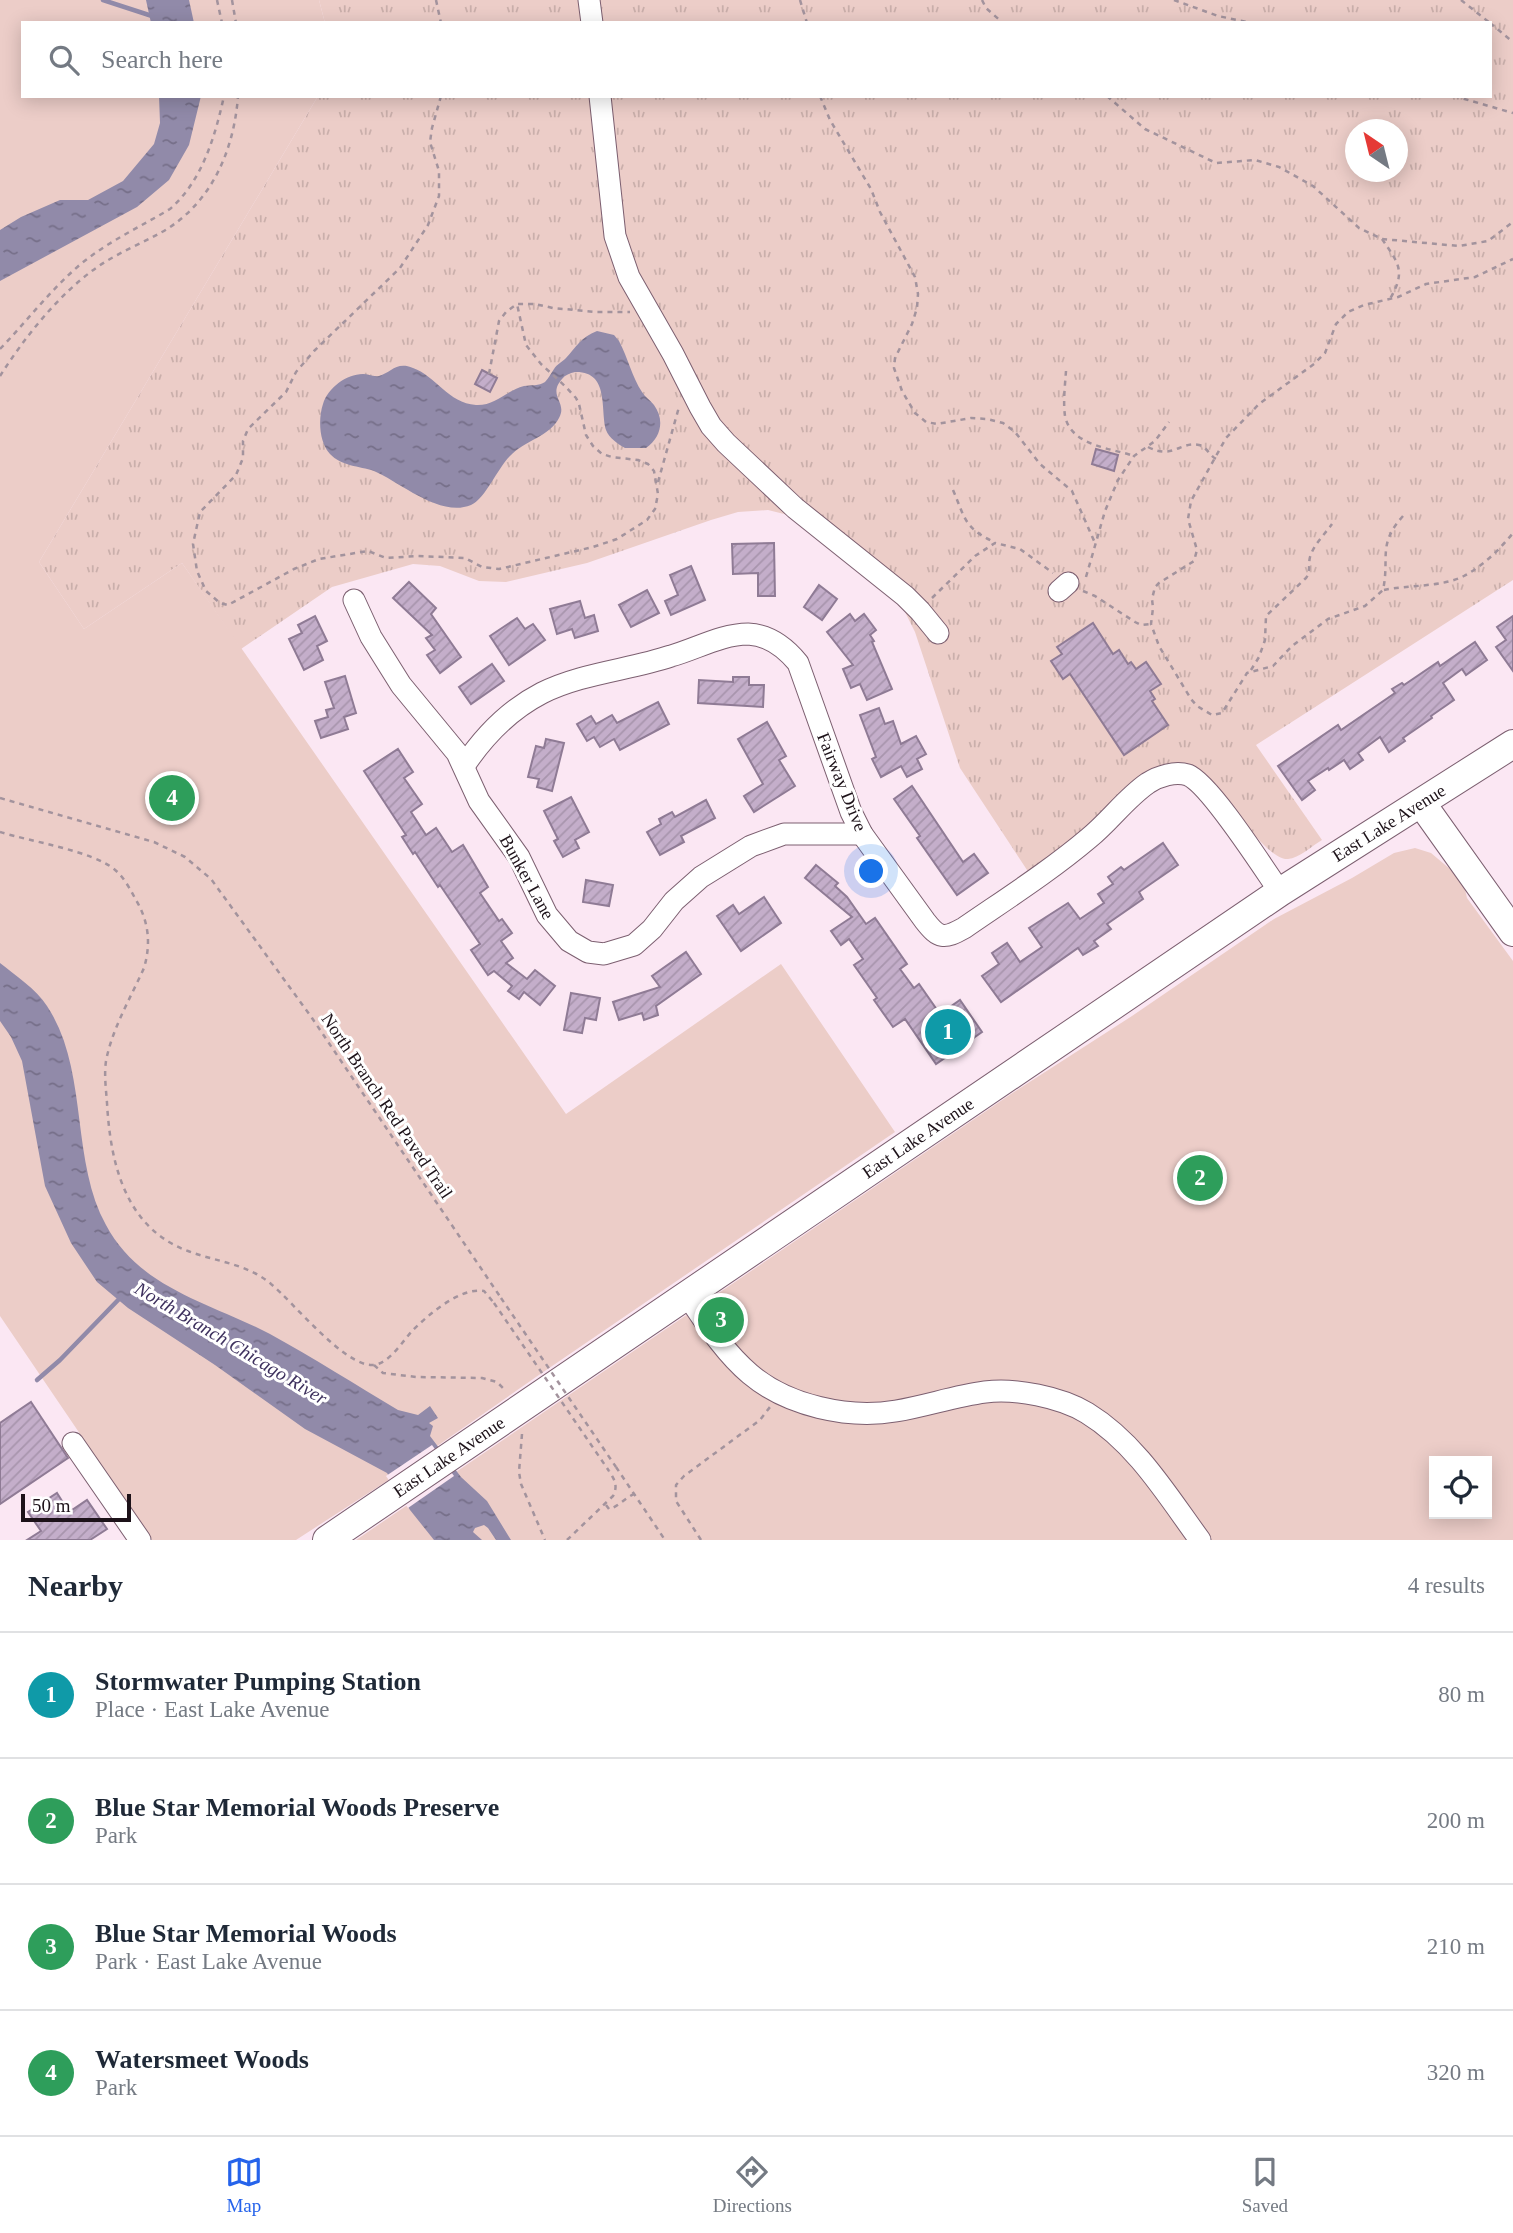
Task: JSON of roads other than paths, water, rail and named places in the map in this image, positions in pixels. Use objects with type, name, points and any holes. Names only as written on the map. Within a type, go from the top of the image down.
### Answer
[{"type":"main road","name":"East Lake Avenue","points":[[327,1540],[1280,892],[1513,744]]},
{"type":"main road","points":[[1422,804],[1513,932]]},
{"type":"street","points":[[589,0],[592,21]]},
{"type":"street","points":[[600,98],[615,236],[629,277],[711,426],[736,454],[796,508],[920,611],[938,633]]},
{"type":"street","name":"Bunker Lane","points":[[354,600],[371,637],[401,685],[448,740],[464,766],[479,801],[519,857],[547,915],[569,941],[588,952],[604,954],[634,945],[652,929],[674,901],[701,877],[751,846],[784,834],[862,834]]},
{"type":"street","name":"Fairway Drive","points":[[464,766],[479,744],[498,725],[541,694],[565,683],[671,657],[732,636],[750,634],[776,642],[787,650],[797,663],[851,812],[862,834],[934,932],[943,936],[951,935],[1059,863],[1112,819],[1133,794],[1149,782],[1174,774],[1187,775],[1207,789],[1280,892]]},
{"type":"street","points":[[687,1296],[714,1336],[751,1375],[798,1400],[839,1412],[895,1411],[987,1391],[1055,1399],[1087,1413],[1132,1450],[1200,1540]]},
{"type":"street","points":[[74,1443],[140,1540]]},
{"type":"water","points":[[146,0],[189,0],[194,21],[151,21]]},
{"type":"water","points":[[159,98],[201,98],[189,145],[169,180],[137,207],[0,281],[0,230],[21,217],[60,200],[88,200],[123,181],[154,144],[160,123]]},
{"type":"water","points":[[597,331],[614,335],[619,341],[643,394],[654,405],[660,417],[658,434],[646,448],[625,448],[611,438],[604,422],[599,385],[586,373],[575,372],[565,376],[556,390],[561,412],[555,424],[510,456],[482,496],[471,505],[459,508],[434,503],[374,471],[339,461],[326,449],[320,423],[323,404],[333,387],[350,376],[379,376],[407,366],[429,377],[458,400],[483,405],[518,388],[545,382],[555,367],[579,343]]},
{"type":"water","name":"North Branch Chicago River","points":[[0,963],[37,994],[47,1006],[60,1031],[75,1086],[83,1144],[95,1200],[120,1247],[138,1265],[179,1292],[270,1334],[398,1410],[418,1415],[430,1406],[438,1418],[429,1423],[433,1426],[430,1436],[461,1477],[487,1501],[511,1540],[496,1540],[484,1525],[475,1528],[473,1532],[482,1540],[434,1540],[410,1510],[387,1473],[305,1429],[128,1308],[97,1282],[71,1243],[45,1186],[22,1061],[0,1021]]},
{"type":"waterway","points":[[103,0],[152,16]]},
{"type":"waterway","points":[[37,1380],[121,1297]]},
{"type":"place","name":"Watersmeet Woods","points":[[172,798]]},
{"type":"place","name":"Stormwater Pumping Station","points":[[948,1032]]},
{"type":"place","name":"Blue Star Memorial Woods Preserve","points":[[1200,1178]]},
{"type":"place","name":"Blue Star Memorial Woods","points":[[721,1320]]}]
